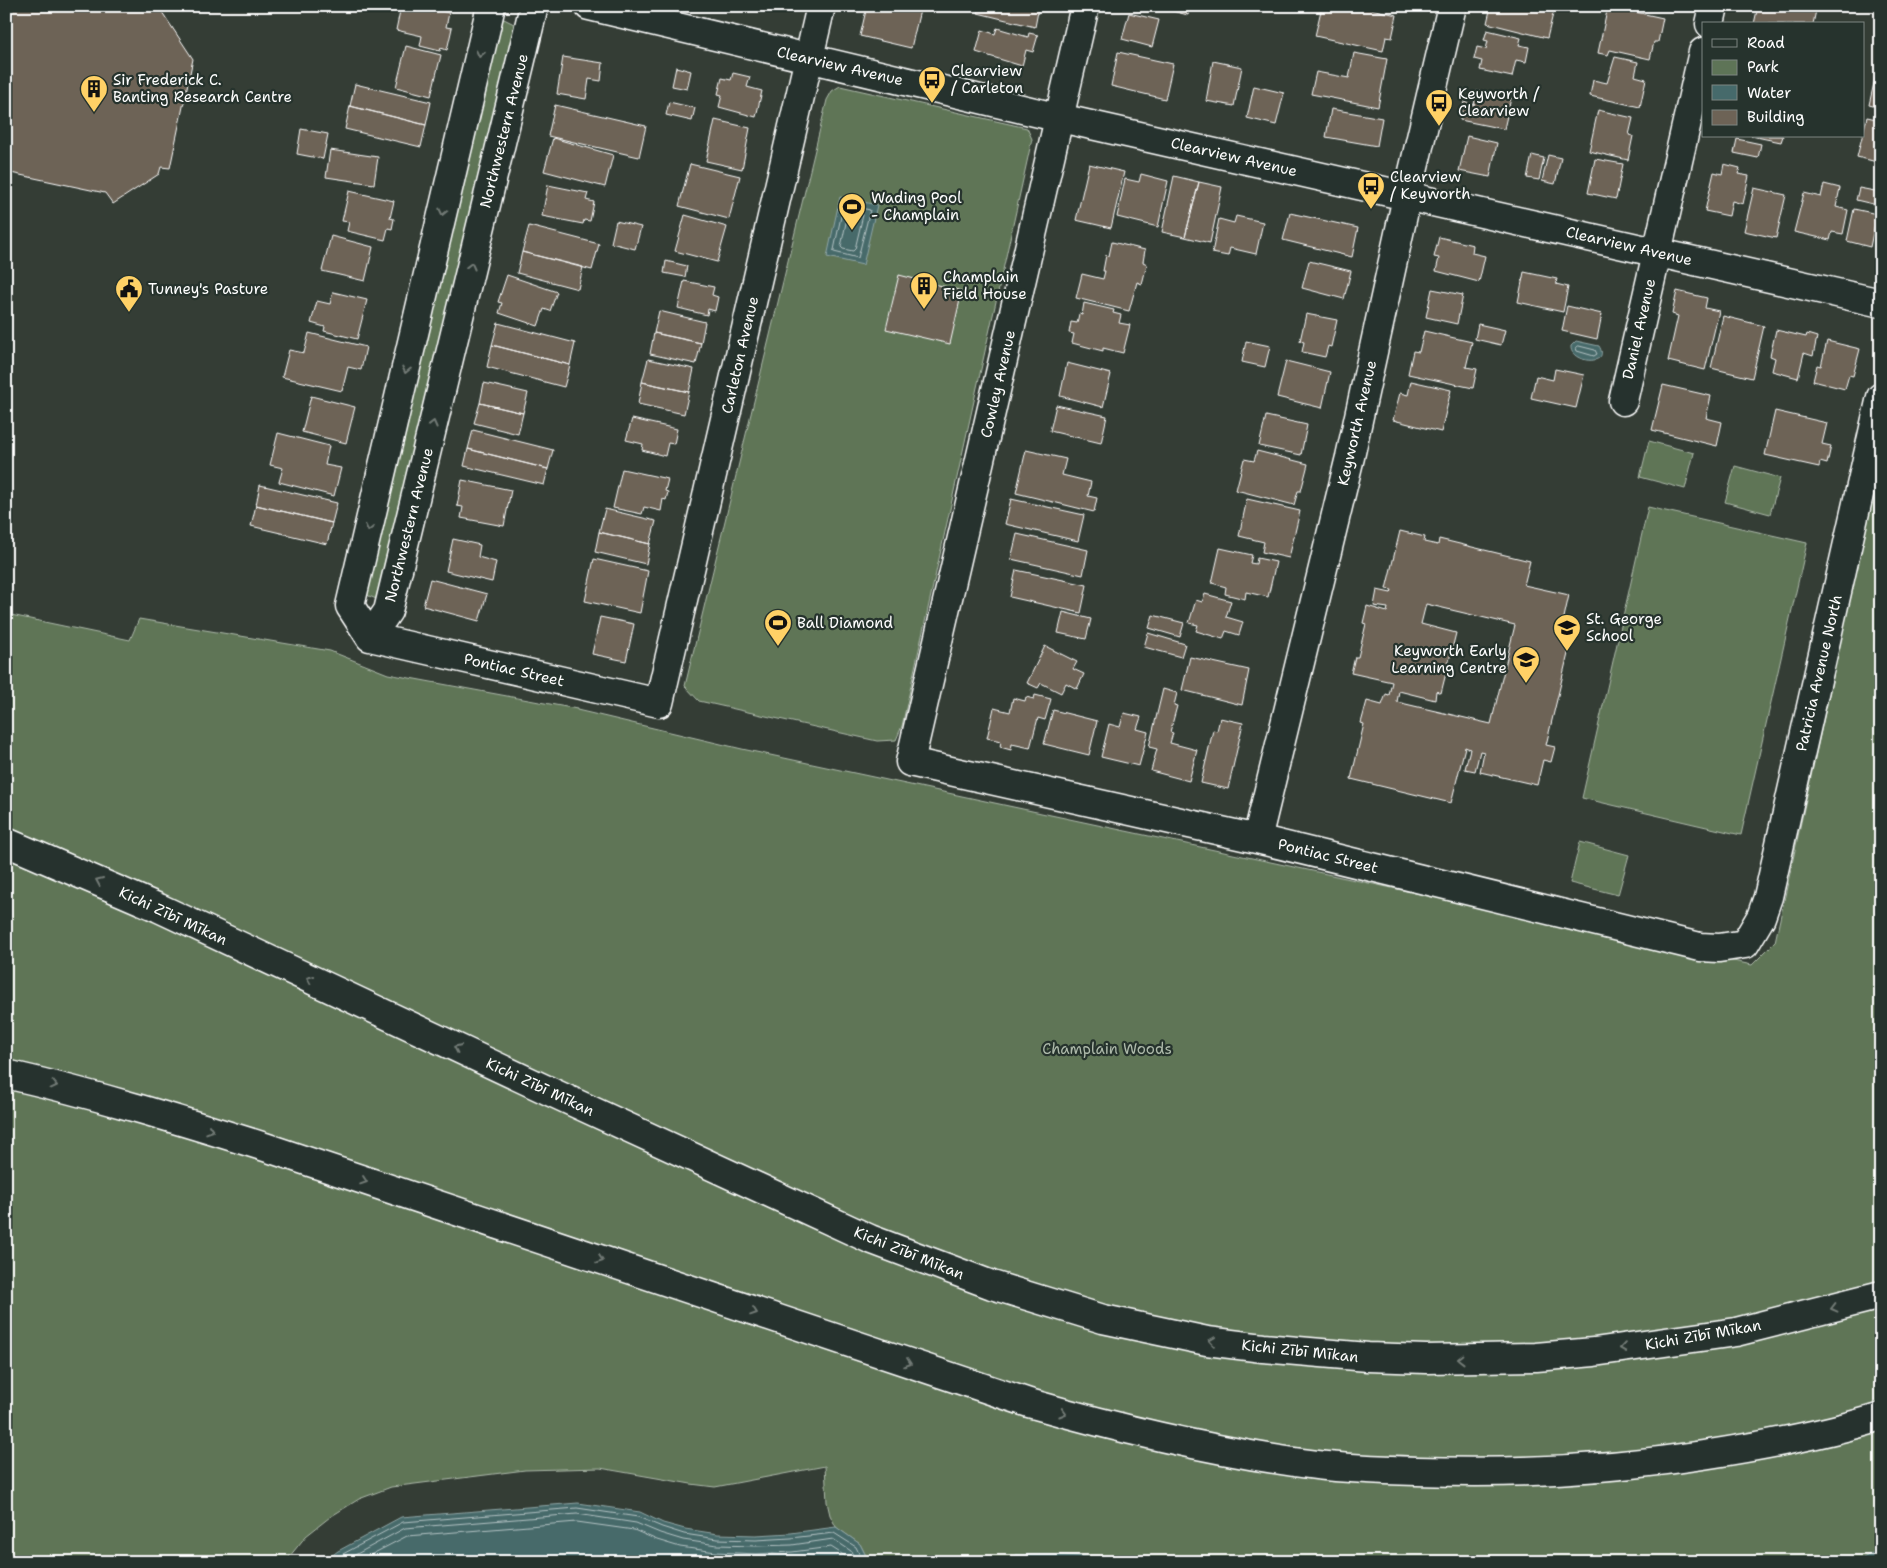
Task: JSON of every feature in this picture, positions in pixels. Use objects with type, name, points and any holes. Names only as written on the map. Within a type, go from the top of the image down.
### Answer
[{"type":"main road","points":[[370,637],[350,606],[491,6]]},
{"type":"main road","name":"Northwestern Avenue","points":[[370,637],[388,611],[534,6]]},
{"type":"main road","name":"Clearview Avenue","points":[[589,6],[1060,118],[1881,303]]},
{"type":"main road","name":"Carleton Avenue","points":[[659,703],[821,6]]},
{"type":"main road","name":"Cowley Avenue","points":[[910,762],[1086,6]]},
{"type":"main road","name":"Keyworth Avenue","points":[[1257,839],[1350,457],[1407,197],[1452,6]]},
{"type":"main road","points":[[1710,22],[1714,6]]},
{"type":"main road","name":"Daniel Avenue","points":[[1623,401],[1702,56]]},
{"type":"main road","name":"Patricia Avenue North","points":[[1745,944],[1761,917],[1768,897],[1881,397]]},
{"type":"main road","name":"Pontiac Street","points":[[370,637],[659,703]]},
{"type":"main road","name":"Pontiac Street","points":[[910,762],[1257,839],[1700,947],[1719,948],[1745,944]]},
{"type":"main road","name":"Kichi Zībī Mīkan","points":[[6,842],[159,908],[870,1239],[992,1285],[1102,1319],[1206,1340],[1262,1348],[1368,1358],[1536,1357],[1594,1352],[1736,1332],[1881,1295]]},
{"type":"main road","points":[[6,1074],[62,1087],[188,1122],[1029,1403],[1115,1428],[1162,1439],[1316,1465],[1449,1472],[1534,1472],[1595,1469],[1641,1464],[1735,1450],[1822,1432],[1881,1417]]},
{"type":"green space","points":[[504,19],[514,24],[519,31],[379,600],[363,591],[494,25]]},
{"type":"green space","points":[[840,86],[1027,128],[1032,139],[902,726],[896,740],[877,741],[699,701],[685,686],[827,100],[832,91]]},
{"type":"green space","points":[[1649,441],[1694,453],[1685,489],[1640,477]]},
{"type":"green space","name":"Champlain Woods","points":[[1879,464],[1881,464],[1881,1549],[1856,1562],[1111,1562],[1102,1559],[1016,1555],[1010,1562],[869,1562],[860,1544],[836,1527],[830,1515],[827,1502],[825,1466],[715,1487],[600,1468],[525,1470],[391,1487],[359,1499],[330,1517],[306,1536],[285,1562],[165,1562],[162,1555],[152,1562],[6,1562],[6,614],[130,640],[139,619],[330,651],[388,674],[577,709],[742,749],[1752,965],[1775,942]]},
{"type":"green space","points":[[1735,466],[1780,478],[1770,514],[1725,502]]},
{"type":"green space","points":[[1648,507],[1807,543],[1741,835],[1582,798]]},
{"type":"green space","points":[[1580,842],[1629,855],[1618,895],[1570,883]]},
{"type":"water","name":"Wading Pool - Champlain","points":[[840,197],[877,205],[863,265],[827,257]]},
{"type":"water","points":[[1576,341],[1599,346],[1600,357],[1595,360],[1589,360],[1576,356],[1572,352],[1571,346]]},
{"type":"water","points":[[578,1503],[640,1512],[663,1523],[685,1529],[718,1534],[756,1535],[791,1533],[836,1527],[860,1544],[869,1562],[323,1562],[338,1551],[401,1517]]},
{"type":"water","points":[[1881,1548],[1881,1562],[1856,1562]]},
{"type":"water","points":[[1016,1555],[1077,1556],[1111,1562],[1010,1562]]},
{"type":"building","name":"Sir Frederick C. Banting Research Centre","points":[[6,6],[158,6],[193,59],[170,168],[161,167],[159,174],[113,204],[105,193],[6,172]]},
{"type":"building","points":[[401,6],[421,6],[449,13],[446,27],[452,28],[447,50],[441,48],[440,51],[420,46],[422,36],[396,30]]},
{"type":"building","points":[[758,6],[781,6],[780,11]]},
{"type":"building","points":[[867,6],[921,6],[911,48],[860,36]]},
{"type":"building","points":[[980,6],[1039,6],[1035,27],[978,13]]},
{"type":"building","points":[[1153,6],[1190,6],[1188,15]]},
{"type":"building","points":[[1322,6],[1358,6],[1397,15],[1392,38],[1386,37],[1383,51],[1315,36]]},
{"type":"building","points":[[1491,6],[1555,6],[1547,38],[1487,23]]},
{"type":"building","points":[[1608,6],[1663,18],[1658,42],[1654,42],[1650,59],[1610,50],[1608,55],[1598,53]]},
{"type":"building","points":[[1758,6],[1817,6],[1813,22],[1754,22]]},
{"type":"building","points":[[1129,13],[1159,20],[1152,47],[1122,39]]},
{"type":"building","points":[[997,28],[1028,37],[1029,33],[1038,35],[1033,52],[1026,50],[1022,66],[976,52],[982,30],[995,34]]},
{"type":"building","points":[[1487,30],[1521,38],[1519,45],[1529,47],[1526,62],[1516,60],[1512,77],[1480,70],[1482,61],[1474,59],[1477,47],[1486,49],[1488,41],[1484,40]]},
{"type":"building","points":[[406,46],[441,55],[431,96],[396,87]]},
{"type":"building","points":[[1118,52],[1173,64],[1165,99],[1111,86]]},
{"type":"building","points":[[1354,53],[1387,59],[1378,107],[1311,94],[1316,72],[1349,78]]},
{"type":"building","points":[[563,57],[603,63],[601,81],[589,79],[586,99],[557,94]]},
{"type":"building","points":[[1615,57],[1638,62],[1635,76],[1646,79],[1640,107],[1590,96],[1593,80],[1607,83]]},
{"type":"building","points":[[1213,61],[1242,67],[1234,106],[1206,101]]},
{"type":"building","points":[[676,67],[691,71],[687,89],[672,86]]},
{"type":"building","points":[[1877,70],[1881,71],[1881,108],[1869,105]]},
{"type":"building","points":[[733,73],[750,77],[747,87],[762,91],[756,117],[719,107],[722,95],[718,94],[722,78],[731,80]]},
{"type":"building","points":[[355,84],[431,102],[426,125],[350,106]]},
{"type":"building","points":[[1254,86],[1284,93],[1276,125],[1247,118]]},
{"type":"building","points":[[1477,91],[1511,98],[1504,129],[1460,120],[1464,102],[1474,105]]},
{"type":"building","points":[[669,102],[695,108],[692,121],[666,115]]},
{"type":"building","points":[[555,105],[646,126],[639,157],[548,136]]},
{"type":"building","points":[[350,106],[426,125],[421,147],[345,129]]},
{"type":"building","points":[[1331,109],[1382,118],[1377,146],[1326,137]]},
{"type":"building","points":[[1598,110],[1633,118],[1629,135],[1633,136],[1628,160],[1589,151]]},
{"type":"building","points":[[1867,117],[1881,120],[1881,163],[1857,157],[1862,138],[1864,138]]},
{"type":"building","points":[[715,120],[750,128],[742,169],[706,161]]},
{"type":"building","points":[[301,129],[328,134],[323,159],[297,154]]},
{"type":"building","points":[[1467,136],[1497,143],[1490,177],[1459,171]]},
{"type":"building","points":[[553,138],[613,155],[605,187],[544,171]]},
{"type":"building","points":[[1761,138],[1782,138],[1781,142]]},
{"type":"building","points":[[1737,139],[1761,144],[1758,158],[1734,153]]},
{"type":"building","points":[[330,150],[378,157],[374,184],[326,177]]},
{"type":"building","points":[[1532,155],[1544,158],[1539,180],[1527,178]]},
{"type":"building","points":[[1548,155],[1561,158],[1555,184],[1542,181]]},
{"type":"building","points":[[1595,159],[1623,164],[1616,199],[1588,193]]},
{"type":"building","points":[[690,164],[740,176],[729,219],[679,206]]},
{"type":"building","points":[[1089,164],[1124,172],[1111,228],[1076,220]]},
{"type":"building","points":[[1724,164],[1740,168],[1738,174],[1749,176],[1743,204],[1732,201],[1729,216],[1705,211],[1714,172],[1722,174]]},
{"type":"building","points":[[1141,174],[1168,181],[1158,227],[1117,217],[1125,179],[1139,182]]},
{"type":"building","points":[[1174,176],[1199,182],[1185,237],[1162,232]]},
{"type":"building","points":[[1199,182],[1222,187],[1210,243],[1185,237]]},
{"type":"building","points":[[1824,184],[1840,188],[1836,207],[1848,210],[1843,234],[1832,232],[1830,240],[1794,232],[1804,193],[1821,197]]},
{"type":"building","points":[[548,185],[588,193],[586,200],[594,202],[590,221],[584,220],[583,224],[542,216]]},
{"type":"building","points":[[1754,188],[1786,195],[1776,238],[1744,231]]},
{"type":"building","points":[[1859,188],[1880,192],[1877,205],[1856,200]]},
{"type":"building","points":[[349,191],[394,201],[390,218],[394,219],[392,229],[388,228],[385,240],[347,231],[349,222],[342,221]]},
{"type":"building","points":[[1854,209],[1877,214],[1870,247],[1847,241]]},
{"type":"building","points":[[1290,213],[1358,228],[1352,257],[1283,240]]},
{"type":"building","points":[[685,215],[727,227],[717,262],[675,251]]},
{"type":"building","points":[[1236,216],[1263,222],[1256,254],[1230,248],[1228,256],[1212,253],[1219,219],[1234,223]]},
{"type":"building","points":[[616,221],[641,227],[635,249],[611,243]]},
{"type":"building","points":[[529,226],[599,244],[592,270],[522,252]]},
{"type":"building","points":[[331,236],[373,247],[365,281],[322,271]]},
{"type":"building","points":[[1439,237],[1473,245],[1472,253],[1485,256],[1479,282],[1436,271],[1439,258],[1434,257]]},
{"type":"building","points":[[1112,242],[1145,250],[1143,262],[1147,264],[1142,284],[1137,282],[1129,311],[1076,298],[1082,274],[1103,279],[1106,255],[1109,256]]},
{"type":"building","points":[[522,252],[583,267],[578,289],[517,273]]},
{"type":"building","points":[[666,261],[687,266],[685,277],[664,273]]},
{"type":"building","points":[[1309,261],[1351,271],[1344,299],[1302,288]]},
{"type":"building","points":[[1524,272],[1557,279],[1556,284],[1568,287],[1563,312],[1518,302]]},
{"type":"building","points":[[507,275],[557,292],[550,311],[544,309],[538,326],[499,313],[502,303],[498,302]]},
{"type":"building","name":"Champlain Field House","points":[[899,275],[962,291],[950,344],[886,329]]},
{"type":"building","points":[[684,281],[714,287],[712,295],[718,297],[715,311],[708,309],[707,315],[678,308]]},
{"type":"building","points":[[1432,289],[1463,295],[1457,324],[1426,317]]},
{"type":"building","points":[[1677,291],[1707,298],[1705,308],[1719,311],[1705,370],[1668,361],[1678,316],[1672,314]]},
{"type":"building","points":[[333,292],[367,300],[357,339],[324,331],[325,327],[311,323],[317,301],[330,304]]},
{"type":"building","points":[[1084,303],[1114,310],[1113,313],[1121,315],[1119,323],[1130,325],[1123,353],[1103,348],[1103,351],[1072,343],[1074,334],[1069,333],[1071,322],[1077,323],[1079,314],[1082,315]]},
{"type":"building","points":[[1567,306],[1602,314],[1597,339],[1562,331]]},
{"type":"building","points":[[659,311],[705,322],[701,343],[654,333]]},
{"type":"building","points":[[1306,314],[1337,320],[1331,347],[1328,346],[1325,357],[1302,352],[1304,342],[1300,341]]},
{"type":"building","points":[[1723,316],[1764,326],[1752,378],[1711,368]]},
{"type":"building","points":[[498,323],[575,343],[570,365],[492,345]]},
{"type":"building","points":[[1478,324],[1505,330],[1501,345],[1475,339]]},
{"type":"building","points":[[1776,330],[1806,337],[1807,334],[1817,337],[1813,356],[1804,353],[1798,378],[1772,371],[1775,358],[1770,356]]},
{"type":"building","points":[[1424,331],[1472,342],[1466,367],[1477,369],[1473,388],[1408,374],[1413,351],[1419,352]]},
{"type":"building","points":[[309,333],[366,347],[361,370],[348,367],[342,391],[282,377],[289,350],[304,353]]},
{"type":"building","points":[[654,333],[701,343],[696,364],[650,354]]},
{"type":"building","points":[[1246,341],[1270,346],[1265,367],[1242,362]]},
{"type":"building","points":[[1827,341],[1860,349],[1853,376],[1849,375],[1845,389],[1813,381],[1817,365],[1821,366]]},
{"type":"building","points":[[492,345],[570,365],[564,387],[487,367]]},
{"type":"building","points":[[648,359],[694,369],[689,392],[642,382]]},
{"type":"building","points":[[1286,361],[1330,372],[1322,408],[1277,397]]},
{"type":"building","points":[[1067,363],[1111,374],[1103,407],[1060,396]]},
{"type":"building","points":[[1555,369],[1584,375],[1576,408],[1531,398],[1536,376],[1553,380]]},
{"type":"building","points":[[1411,381],[1451,390],[1441,432],[1393,420],[1400,393],[1408,395]]},
{"type":"building","points":[[642,382],[689,392],[684,414],[638,404]]},
{"type":"building","points":[[484,383],[528,393],[523,413],[480,403]]},
{"type":"building","points":[[1663,385],[1711,396],[1706,418],[1722,422],[1717,446],[1652,430]]},
{"type":"building","points":[[311,396],[355,407],[346,443],[302,432]]},
{"type":"building","points":[[480,403],[523,413],[518,434],[474,423]]},
{"type":"building","points":[[1056,405],[1107,416],[1101,443],[1050,431]]},
{"type":"building","points":[[1775,411],[1827,423],[1822,444],[1831,446],[1827,464],[1820,462],[1819,467],[1765,455]]},
{"type":"building","points":[[1266,416],[1307,425],[1301,455],[1259,446]]},
{"type":"building","points":[[632,419],[677,429],[674,444],[668,443],[665,456],[642,450],[643,444],[626,440]]},
{"type":"building","points":[[473,430],[553,450],[548,469],[468,449]]},
{"type":"building","points":[[278,433],[329,446],[325,465],[341,468],[334,496],[279,482],[283,468],[270,465]]},
{"type":"building","points":[[468,449],[548,469],[544,485],[464,466]]},
{"type":"building","points":[[1026,450],[1066,459],[1062,475],[1091,482],[1088,496],[1097,498],[1094,512],[1016,493]]},
{"type":"building","points":[[1257,451],[1308,464],[1301,491],[1298,491],[1294,505],[1236,490],[1244,459],[1254,461]]},
{"type":"building","points":[[622,469],[668,479],[665,491],[668,492],[666,500],[663,499],[661,511],[644,507],[642,514],[613,508]]},
{"type":"building","points":[[462,480],[511,490],[504,526],[461,518],[463,507],[457,506]]},
{"type":"building","points":[[260,485],[337,503],[332,523],[256,505]]},
{"type":"building","points":[[1011,499],[1084,515],[1078,541],[1005,524]]},
{"type":"building","points":[[1247,499],[1300,511],[1289,558],[1262,552],[1264,542],[1239,536]]},
{"type":"building","points":[[256,505],[332,523],[327,544],[251,526]]},
{"type":"building","points":[[605,509],[656,521],[650,544],[599,532]]},
{"type":"building","points":[[1400,531],[1425,537],[1424,542],[1438,545],[1439,539],[1530,561],[1524,585],[1569,595],[1561,631],[1573,633],[1546,745],[1555,747],[1551,762],[1543,760],[1537,785],[1480,772],[1484,752],[1480,751],[1475,771],[1465,769],[1470,749],[1465,747],[1451,803],[1351,779],[1364,724],[1361,723],[1367,701],[1382,705],[1386,694],[1389,695],[1392,682],[1351,673],[1355,657],[1358,657],[1366,624],[1363,623],[1367,606],[1387,612],[1388,608],[1374,606],[1377,590],[1391,593],[1392,590],[1386,589]],"holes":[[[1426,604],[1515,625],[1491,724],[1397,702],[1399,691],[1435,700],[1436,691],[1441,693],[1456,633],[1421,624]]]},
{"type":"building","points":[[599,532],[650,544],[646,564],[595,552]]},
{"type":"building","points":[[1017,534],[1088,550],[1083,575],[1011,559]]},
{"type":"building","points":[[453,539],[480,545],[478,557],[496,562],[492,582],[446,571]]},
{"type":"building","points":[[1220,548],[1252,555],[1250,563],[1256,564],[1257,558],[1276,562],[1268,597],[1246,592],[1245,599],[1225,594],[1226,587],[1212,583]]},
{"type":"building","points":[[594,559],[648,571],[640,613],[585,601]]},
{"type":"building","points":[[1016,570],[1087,585],[1081,613],[1010,597]]},
{"type":"building","points":[[430,579],[487,594],[479,621],[423,606]]},
{"type":"building","points":[[1205,594],[1231,601],[1226,617],[1243,622],[1239,635],[1226,631],[1223,639],[1196,631],[1198,625],[1189,623],[1196,600],[1202,602]]},
{"type":"building","points":[[1063,612],[1091,619],[1086,639],[1058,633]]},
{"type":"building","points":[[1153,615],[1184,623],[1180,637],[1149,628]]},
{"type":"building","points":[[600,617],[634,624],[626,661],[592,654]]},
{"type":"building","points":[[1148,633],[1185,644],[1181,657],[1144,647]]},
{"type":"building","points":[[1045,646],[1077,662],[1073,669],[1084,674],[1077,689],[1066,683],[1061,693],[1041,683],[1038,688],[1027,683]]},
{"type":"building","points":[[1190,657],[1249,670],[1242,705],[1182,690]]},
{"type":"building","points":[[1163,689],[1177,693],[1174,705],[1177,706],[1170,732],[1173,733],[1170,743],[1197,750],[1189,781],[1151,771],[1157,749],[1149,747]]},
{"type":"building","points":[[1035,695],[1051,699],[1045,720],[1038,718],[1030,748],[1012,744],[1011,750],[1000,747],[1001,741],[987,738],[994,708],[1010,712],[1013,698],[1025,701],[1026,697],[1034,699]]},
{"type":"building","points":[[1053,710],[1097,721],[1089,755],[1044,744]]},
{"type":"building","points":[[1124,713],[1141,717],[1137,729],[1148,732],[1139,766],[1101,757],[1109,724],[1120,727]]},
{"type":"building","points":[[1220,718],[1243,723],[1228,789],[1201,783],[1213,730],[1217,731]]},
{"type":"place","name":"Clearview / Carleton","points":[[932,104]]},
{"type":"place","name":"Sir Frederick C. Banting Research Centre","points":[[94,113]]},
{"type":"place","name":"Keyworth / Clearview","points":[[1439,127]]},
{"type":"place","name":"Clearview / Keyworth","points":[[1371,210]]},
{"type":"place","name":"Wading Pool - Champlain","points":[[852,231]]},
{"type":"place","name":"Champlain Field House","points":[[924,310]]},
{"type":"place","name":"Tunney's Pasture","points":[[129,313]]},
{"type":"place","name":"Ball Diamond","points":[[778,647]]},
{"type":"place","name":"St. George School","points":[[1567,652]]},
{"type":"place","name":"Keyworth Early Learning Centre","points":[[1526,684]]}]
